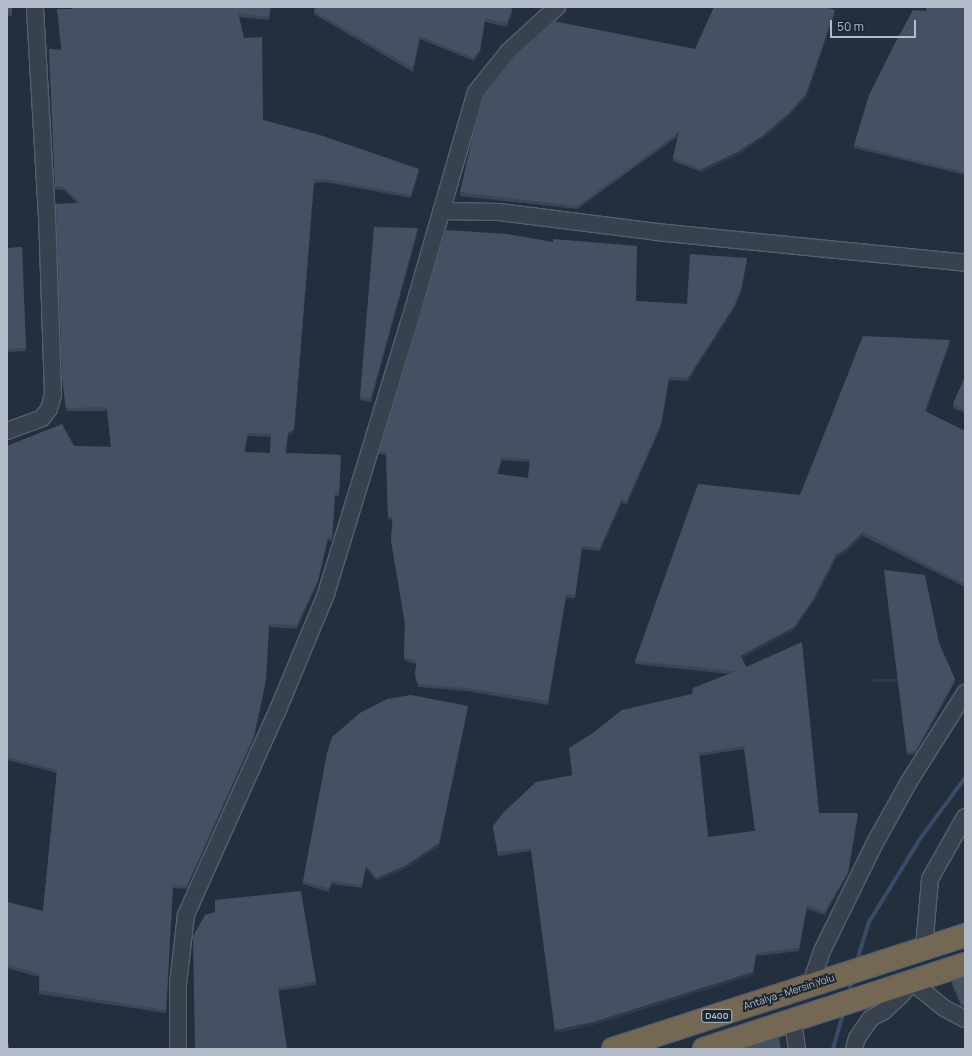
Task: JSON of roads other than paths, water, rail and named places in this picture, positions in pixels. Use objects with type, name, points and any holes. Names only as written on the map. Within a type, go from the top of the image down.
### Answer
[{"type":"highway","name":"Antalya - Mersin Yolu","points":[[613,1049],[965,935]]},
{"type":"highway","points":[[704,1049],[965,964]]},
{"type":"street","points":[[7,431],[42,418],[49,409],[53,395],[47,217],[35,7]]},
{"type":"street","points":[[178,1049],[178,984],[186,915],[277,712],[326,594],[410,320],[476,92],[508,52],[557,7]]},
{"type":"street","points":[[441,212],[499,212],[657,232],[965,263]]},
{"type":"street","points":[[816,984],[822,950],[876,841],[910,780],[965,693]]},
{"type":"street","points":[[924,948],[930,878],[965,817]]},
{"type":"street","points":[[854,1049],[857,1038],[871,1018],[884,1011],[912,982],[944,1008],[965,1019]]},
{"type":"street","points":[[793,1021],[797,1049]]},
{"type":"waterway","points":[[857,961],[868,924],[920,839],[965,778]]},
{"type":"waterway","points":[[848,994],[853,979]]},
{"type":"waterway","points":[[833,1049],[844,1011]]}]
